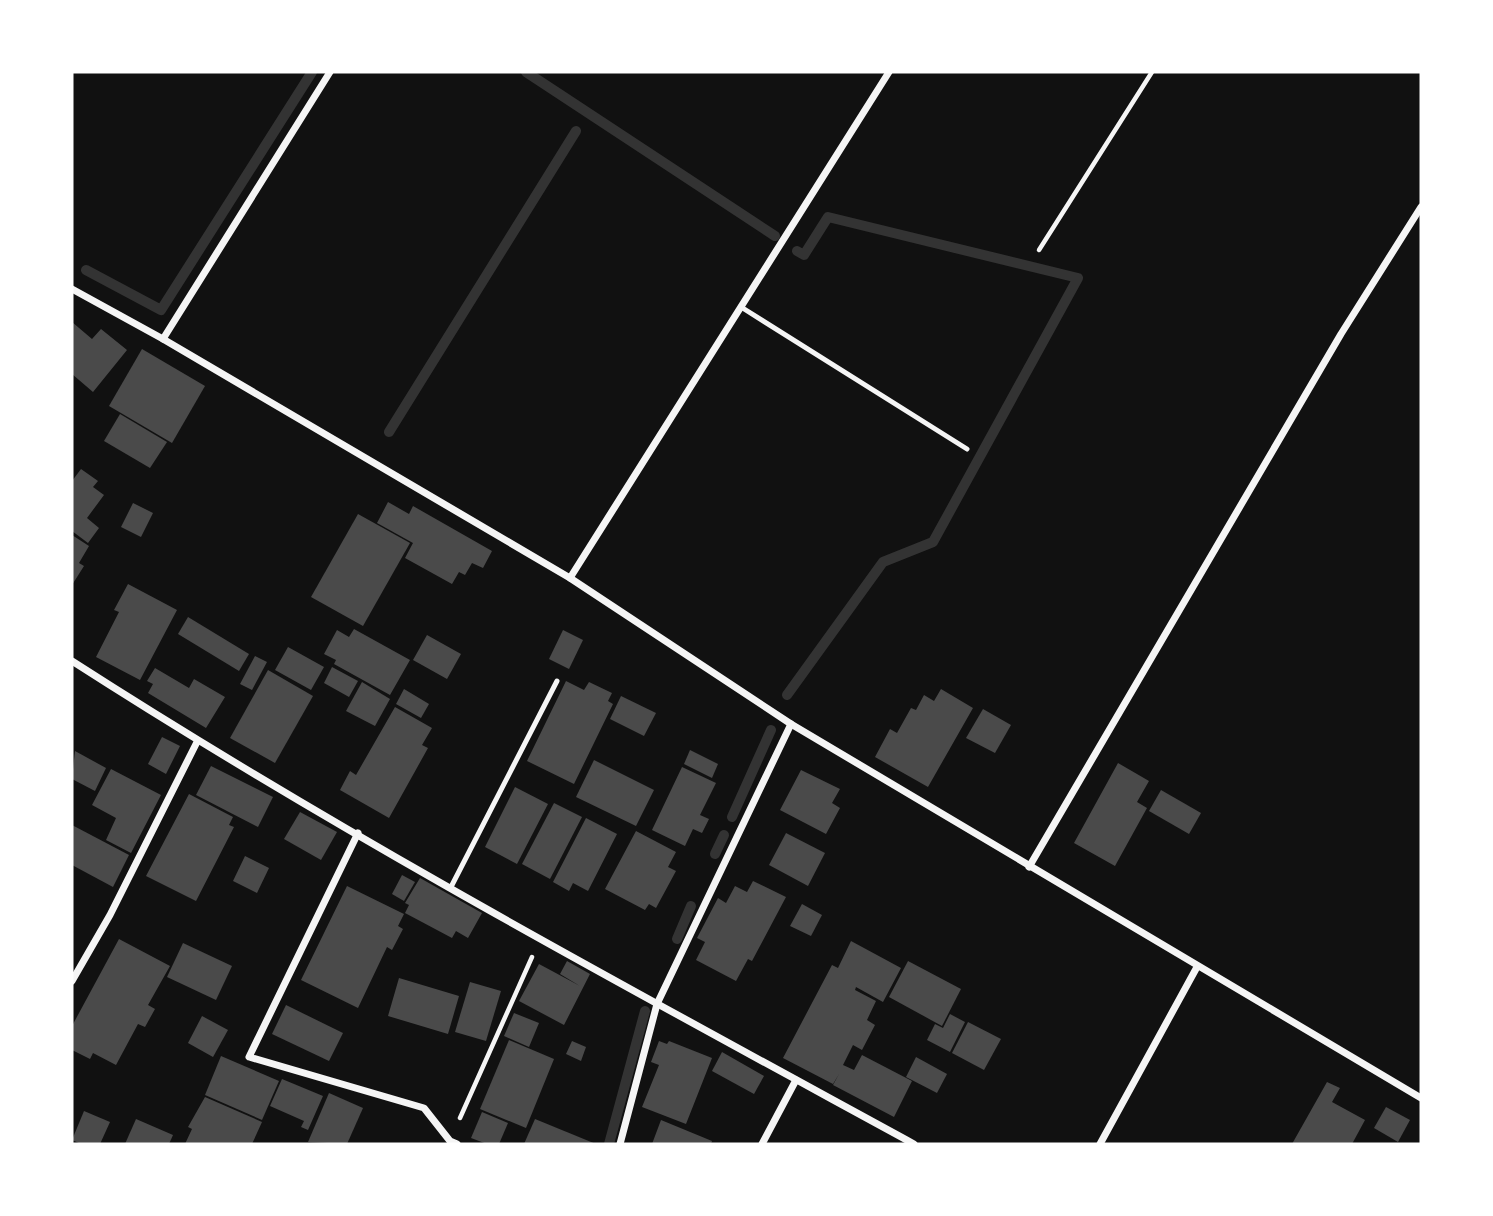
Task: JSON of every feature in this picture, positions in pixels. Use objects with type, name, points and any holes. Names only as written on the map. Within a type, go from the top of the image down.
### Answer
[{"type":"street","points":[[163,339],[330,72]]},
{"type":"street","points":[[570,578],[889,72]]},
{"type":"street","points":[[1029,867],[1340,334],[1421,207]]},
{"type":"street","points":[[72,289],[163,339],[570,578],[791,724],[1421,1098]]},
{"type":"street","points":[[72,661],[197,742],[657,1004],[914,1144]]},
{"type":"street","points":[[620,1144],[657,1004],[791,724]]},
{"type":"street","points":[[72,981],[110,915],[197,742]]},
{"type":"street","points":[[358,833],[249,1056],[424,1108],[454,1143]]},
{"type":"street","points":[[1100,1144],[1198,967]]},
{"type":"street","points":[[762,1144],[796,1080]]},
{"type":"lane","points":[[741,307],[967,449]]},
{"type":"lane","points":[[451,887],[557,681]]},
{"type":"path","points":[[1039,250],[1153,72]]},
{"type":"path","points":[[454,1143],[540,937]]},
{"type":"building","points":[[72,322],[92,339],[101,329],[127,350],[93,392],[72,374]]},
{"type":"building","points":[[142,349],[205,386],[172,443],[109,406]]},
{"type":"building","points":[[120,414],[167,442],[150,468],[104,441]]},
{"type":"building","points":[[81,469],[98,481],[93,487],[104,495],[87,518],[99,528],[88,543],[72,531],[72,481]]},
{"type":"building","points":[[388,502],[409,514],[413,506],[492,551],[483,568],[472,563],[465,575],[459,572],[452,584],[405,558],[413,543],[377,523]]},
{"type":"building","points":[[133,503],[153,513],[141,537],[121,527]]},
{"type":"building","points":[[358,514],[410,543],[363,626],[311,597]]},
{"type":"building","points":[[72,535],[89,546],[79,563],[84,566],[72,585]]},
{"type":"building","points":[[128,584],[177,610],[140,680],[96,657],[119,612],[114,610]]},
{"type":"building","points":[[188,617],[249,654],[239,671],[178,634]]},
{"type":"building","points":[[354,629],[410,660],[390,695],[334,664],[336,660],[324,654],[337,630],[349,637]]},
{"type":"building","points":[[563,630],[583,640],[569,669],[549,659]]},
{"type":"building","points":[[427,635],[461,654],[447,679],[413,660]]},
{"type":"building","points":[[288,647],[324,667],[311,690],[275,670]]},
{"type":"building","points":[[255,656],[267,662],[252,690],[240,684]]},
{"type":"building","points":[[332,667],[358,681],[349,697],[324,683]]},
{"type":"building","points":[[155,668],[189,688],[194,679],[225,697],[206,728],[148,693],[153,684],[147,681]]},
{"type":"building","points":[[268,670],[313,696],[275,763],[230,738]]},
{"type":"building","points":[[566,681],[584,690],[589,682],[612,693],[608,701],[613,704],[574,784],[527,761]]},
{"type":"building","points":[[362,682],[390,699],[375,726],[346,711]]},
{"type":"building","points":[[404,689],[429,704],[421,718],[396,704]]},
{"type":"building","points":[[941,689],[973,708],[928,787],[875,757],[890,729],[897,733],[911,708],[916,710],[924,695],[934,701]]},
{"type":"building","points":[[621,696],[656,713],[644,736],[610,719]]},
{"type":"building","points":[[395,707],[432,728],[422,745],[428,748],[389,818],[340,790],[350,771],[356,775]]},
{"type":"building","points":[[983,709],[1011,725],[995,753],[966,738]]},
{"type":"building","points":[[162,737],[180,746],[166,774],[148,764]]},
{"type":"building","points":[[690,750],[718,764],[712,778],[684,764]]},
{"type":"building","points":[[75,751],[106,768],[95,791],[72,779]]},
{"type":"building","points":[[594,760],[654,790],[636,826],[576,797]]},
{"type":"building","points":[[1118,763],[1149,781],[1137,802],[1147,808],[1115,866],[1074,843]]},
{"type":"building","points":[[211,766],[273,797],[258,827],[196,795]]},
{"type":"building","points":[[682,767],[716,783],[700,815],[709,819],[702,833],[693,829],[685,846],[652,830]]},
{"type":"building","points":[[111,769],[161,795],[131,853],[106,840],[116,818],[92,805]]},
{"type":"building","points":[[801,770],[840,789],[832,803],[840,808],[826,834],[780,810]]},
{"type":"building","points":[[515,787],[548,804],[517,864],[485,847]]},
{"type":"building","points":[[1161,790],[1201,813],[1189,834],[1149,811]]},
{"type":"building","points":[[189,794],[233,817],[229,825],[234,827],[196,901],[146,876]]},
{"type":"building","points":[[554,803],[582,817],[550,879],[522,864]]},
{"type":"building","points":[[300,812],[337,832],[321,860],[284,839]]},
{"type":"building","points":[[586,818],[617,834],[588,891],[573,883],[569,891],[553,882]]},
{"type":"building","points":[[72,825],[129,855],[113,887],[72,865]]},
{"type":"building","points":[[636,831],[676,852],[668,867],[676,871],[656,908],[649,904],[645,910],[605,889]]},
{"type":"building","points":[[786,833],[825,853],[808,886],[769,865]]},
{"type":"building","points":[[245,856],[269,868],[257,893],[233,881]]},
{"type":"building","points":[[402,875],[415,882],[404,901],[392,894]]},
{"type":"building","points":[[420,878],[482,913],[468,938],[456,931],[452,938],[405,913],[409,905],[405,903]]},
{"type":"building","points":[[753,881],[786,897],[752,961],[748,959],[736,981],[696,960],[705,942],[697,938],[718,898],[726,903],[735,886],[747,892]]},
{"type":"building","points":[[347,886],[404,914],[398,926],[403,929],[392,950],[387,947],[358,1008],[301,980]]},
{"type":"building","points":[[802,904],[822,915],[811,936],[790,926]]},
{"type":"building","points":[[119,939],[170,966],[148,1005],[155,1009],[145,1027],[138,1024],[116,1065],[93,1053],[90,1059],[72,1050],[72,1026]]},
{"type":"building","points":[[851,941],[901,968],[883,1002],[856,987],[855,990],[876,1001],[867,1020],[875,1025],[862,1050],[853,1045],[843,1065],[854,1070],[862,1055],[912,1081],[894,1117],[833,1085],[839,1074],[833,1084],[783,1058],[832,965],[838,968]]},
{"type":"building","points":[[183,943],[232,966],[216,1000],[167,977]]},
{"type":"building","points":[[567,961],[590,974],[564,1025],[519,1001],[539,964],[580,986],[560,974]]},
{"type":"building","points":[[908,961],[961,989],[942,1026],[889,997]]},
{"type":"building","points":[[399,978],[459,996],[448,1034],[388,1016]]},
{"type":"building","points":[[470,982],[501,991],[486,1041],[455,1032]]},
{"type":"building","points":[[286,1005],[343,1033],[329,1061],[272,1034]]},
{"type":"building","points":[[514,1013],[539,1023],[529,1047],[504,1036]]},
{"type":"building","points":[[950,1014],[965,1022],[950,1052],[927,1040],[935,1024],[943,1028]]},
{"type":"building","points":[[202,1016],[228,1030],[213,1057],[188,1043]]},
{"type":"building","points":[[968,1022],[1001,1039],[984,1070],[952,1053]]},
{"type":"building","points":[[509,1040],[554,1059],[526,1128],[480,1109]]},
{"type":"building","points":[[572,1041],[586,1047],[581,1061],[566,1054]]},
{"type":"building","points":[[659,1041],[667,1044],[669,1041],[712,1058],[686,1124],[642,1107],[659,1065],[651,1062]]},
{"type":"building","points":[[722,1052],[764,1076],[754,1094],[712,1071]]},
{"type":"building","points":[[221,1056],[279,1081],[262,1120],[205,1095]]},
{"type":"building","points":[[916,1057],[947,1074],[937,1093],[906,1077]]},
{"type":"building","points":[[282,1079],[323,1096],[308,1130],[301,1127],[304,1121],[270,1106]]},
{"type":"building","points":[[1327,1082],[1340,1088],[1332,1102],[1365,1120],[1352,1144],[1292,1144]]},
{"type":"building","points":[[329,1093],[363,1108],[347,1144],[308,1142]]},
{"type":"building","points":[[205,1097],[262,1122],[252,1144],[185,1144],[192,1129],[188,1127]]},
{"type":"building","points":[[1386,1107],[1410,1120],[1398,1142],[1374,1128]]},
{"type":"building","points":[[84,1111],[110,1122],[100,1144],[81,1144],[72,1140]]},
{"type":"building","points":[[482,1112],[508,1123],[499,1144],[487,1144],[471,1138]]},
{"type":"building","points":[[136,1119],[173,1135],[169,1144],[125,1144]]},
{"type":"building","points":[[535,1119],[596,1144],[524,1144]]},
{"type":"building","points":[[661,1120],[712,1141],[711,1144],[652,1144]]},
{"type":"waterway","points":[[86,270],[161,310],[312,72]]},
{"type":"waterway","points":[[526,72],[775,236]]},
{"type":"waterway","points":[[389,432],[576,131]]},
{"type":"waterway","points":[[787,695],[883,562],[933,542],[1078,278],[828,217],[804,255],[797,251]]},
{"type":"waterway","points":[[732,817],[771,730]]},
{"type":"waterway","points":[[715,854],[724,835]]},
{"type":"waterway","points":[[677,939],[691,906]]},
{"type":"waterway","points":[[609,1144],[645,1011]]}]
